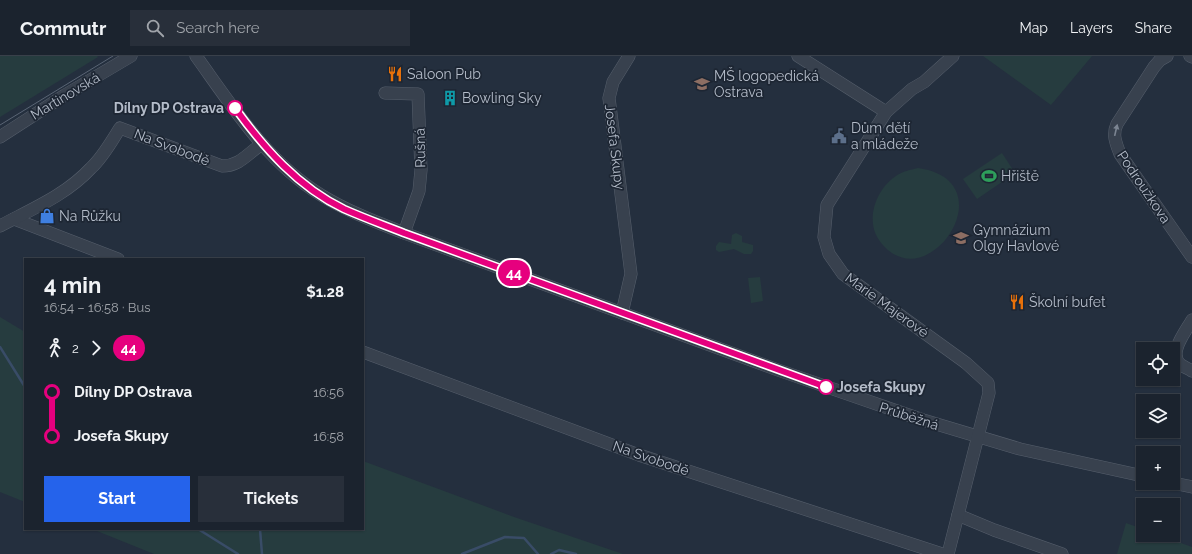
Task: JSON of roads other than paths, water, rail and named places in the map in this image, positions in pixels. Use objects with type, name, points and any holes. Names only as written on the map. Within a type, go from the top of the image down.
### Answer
[{"type":"street","name":"Martinovská","points":[[0,137],[65,95],[131,56]]},
{"type":"street","name":"Průběžná","points":[[196,56],[262,144],[281,164],[320,195],[343,208],[404,233],[856,398],[1027,450],[1136,474]]},
{"type":"street","name":"Josefa Skupy","points":[[622,313],[631,274],[609,98],[613,82],[629,56]]},
{"type":"street","points":[[798,56],[886,112]]},
{"type":"street","name":"Marie Majerové","points":[[953,56],[924,82],[912,89],[886,112],[875,127],[827,205],[824,237],[829,254],[843,274],[966,363],[988,383],[988,393],[977,436]]},
{"type":"street","name":"Podroužkova","points":[[1167,56],[1160,60],[1154,67],[1117,124],[1114,132],[1114,140],[1120,154],[1192,257]]},
{"type":"street","name":"Rušná","points":[[385,93],[418,94],[420,170],[419,191],[404,233]]},
{"type":"street","name":"Na Svobodě","points":[[0,226],[50,200],[74,184],[92,168],[120,128],[222,166],[231,166],[240,162],[262,144]]},
{"type":"street","points":[[14,218],[115,258]]},
{"type":"street","points":[[1192,320],[1178,346],[1176,356],[1180,364],[1192,371]]},
{"type":"street","name":"Na Svobodě","points":[[364,352],[639,455],[942,554]]},
{"type":"street","points":[[948,554],[977,436]]},
{"type":"street","points":[[1180,484],[1192,487]]},
{"type":"street","points":[[958,515],[994,530],[1062,554]]},
{"type":"waterway","points":[[0,347],[24,385]]},
{"type":"waterway","points":[[200,530],[238,554]]},
{"type":"waterway","points":[[260,530],[262,554]]},
{"type":"waterway","points":[[462,554],[505,537],[524,538],[538,554]]},
{"type":"waterway","points":[[551,554],[559,550],[576,554]]},
{"type":"tram line","points":[[0,125],[113,56]]},
{"type":"place","name":"Saloon Pub","points":[[395,74]]},
{"type":"place","name":"MŠ logopedická Ostrava","points":[[702,84]]},
{"type":"place","name":"Bowling Sky","points":[[450,98]]},
{"type":"place","name":"Dílny DP Ostrava","points":[[235,108]]},
{"type":"place","name":"Dům dětí a mládeže","points":[[839,136]]},
{"type":"place","name":"Hřiště","points":[[989,176]]},
{"type":"place","name":"Na Růžku","points":[[47,216]]},
{"type":"place","name":"Gymnázium Olgy Havlové","points":[[961,238]]},
{"type":"place","name":"Školní bufet","points":[[1017,302]]},
{"type":"place","name":"Josefa Skupy","points":[[826,387]]}]
